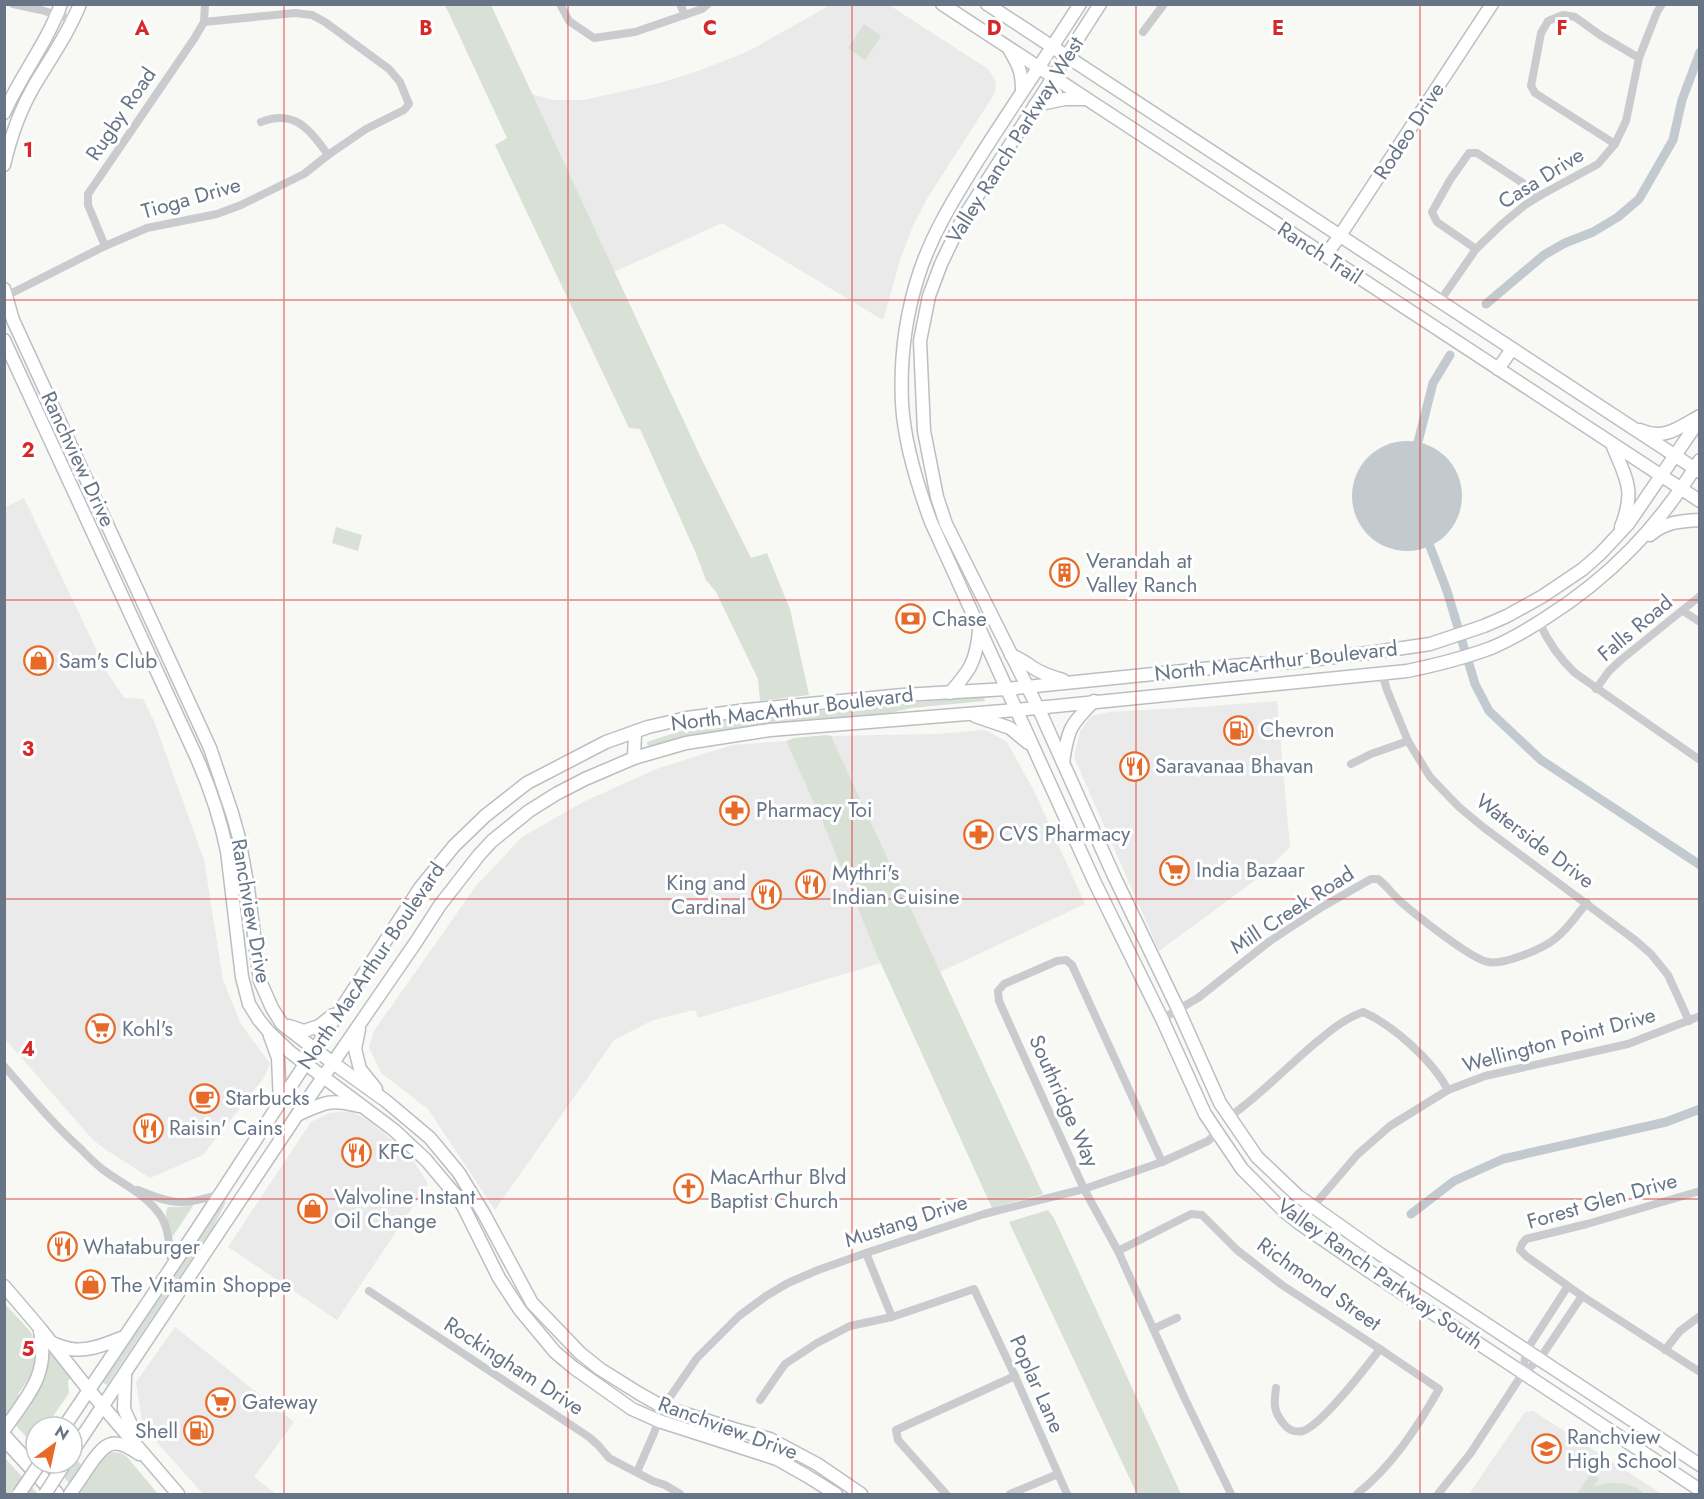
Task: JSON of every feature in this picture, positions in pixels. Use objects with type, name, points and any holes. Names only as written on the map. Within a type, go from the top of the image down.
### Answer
[{"type":"highway","points":[[4,1437],[56,1494]]},
{"type":"main road","points":[[4,165],[24,105],[74,20],[80,4]]},
{"type":"main road","name":"Ranch Trail","points":[[942,4],[1700,501]]},
{"type":"main road","name":"Ranch Trail","points":[[987,4],[1674,456],[1698,467]]},
{"type":"main road","name":"Valley Ranch Parkway West","points":[[1006,689],[931,522],[923,499],[906,435],[902,405],[902,360],[918,276],[935,235],[1022,90],[1080,4]]},
{"type":"main road","name":"Valley Ranch Parkway West","points":[[1027,687],[946,524],[937,497],[924,431],[920,341],[929,296],[962,220],[1100,4]]},
{"type":"main road","name":"Rodeo Drive","points":[[1325,256],[1492,4]]},
{"type":"main road","points":[[4,113],[50,32],[59,9]]},
{"type":"main road","points":[[1007,47],[1020,67],[1022,90]]},
{"type":"main road","points":[[1035,105],[1065,99],[1087,99]]},
{"type":"main road","points":[[926,258],[941,264]]},
{"type":"main road","name":"Ranchview Drive","points":[[5,292],[13,320],[210,748],[238,838],[248,888],[260,981],[282,1024],[314,1050],[386,1101],[430,1138],[459,1173],[484,1214],[532,1304],[580,1353],[600,1369],[663,1407],[770,1439],[817,1464],[861,1494]]},
{"type":"main road","name":"Ranchview Drive","points":[[4,340],[195,754],[212,796],[228,851],[237,945],[245,990],[249,1004],[259,1020],[280,1044],[366,1108],[413,1147],[458,1198],[499,1278],[520,1310],[555,1352],[574,1368],[632,1409],[659,1421],[777,1459],[836,1494]]},
{"type":"main road","points":[[1498,369],[1512,349]]},
{"type":"main road","points":[[16,364],[32,358]]},
{"type":"main road","points":[[1625,424],[1646,433],[1661,434],[1673,431],[1700,417]]},
{"type":"main road","name":"North MacArthur Boulevard","points":[[73,1415],[172,1268],[420,888],[454,846],[527,783],[618,737],[687,718],[903,695],[1006,689],[1242,665],[1294,662],[1430,644],[1507,616],[1559,586],[1583,569],[1628,524],[1700,417]]},
{"type":"main road","points":[[1611,443],[1627,477],[1629,495],[1617,536]]},
{"type":"main road","points":[[915,468],[930,465]]},
{"type":"main road","name":"North MacArthur Boulevard","points":[[84,1433],[440,905],[492,841],[556,794],[634,758],[686,743],[770,729],[1016,710],[1382,673],[1433,666],[1466,657],[1494,647],[1539,622],[1588,590],[1630,550],[1698,467]]},
{"type":"main road","points":[[1630,550],[1667,524],[1680,520],[1700,520]]},
{"type":"main road","points":[[950,693],[970,668],[976,655],[980,629]]},
{"type":"main road","points":[[1011,655],[1020,658],[1032,668],[1046,675],[1070,682]]},
{"type":"main road","points":[[1242,665],[1242,686]]},
{"type":"main road","name":"Valley Ranch Parkway South","points":[[1027,687],[1220,1103],[1257,1156],[1298,1196],[1380,1254],[1700,1465]]},
{"type":"main road","name":"Valley Ranch Parkway South","points":[[1006,689],[1205,1114],[1242,1169],[1299,1223],[1699,1489]]},
{"type":"main road","points":[[1063,764],[1066,743],[1073,724],[1094,701]]},
{"type":"main road","points":[[968,713],[1010,728],[1032,747]]},
{"type":"main road","points":[[634,758],[635,732]]},
{"type":"main road","points":[[618,737],[634,758]]},
{"type":"main road","points":[[195,754],[210,748]]},
{"type":"main road","points":[[201,769],[216,765]]},
{"type":"main road","points":[[1095,883],[1113,876]]},
{"type":"main road","points":[[282,1024],[304,1031],[319,1026],[341,1009]]},
{"type":"main road","points":[[361,1022],[355,1049],[360,1069],[386,1101]]},
{"type":"main road","points":[[269,1032],[278,1059],[280,1102]]},
{"type":"main road","points":[[297,1115],[337,1100],[366,1108]]},
{"type":"main road","points":[[485,1250],[499,1243]]},
{"type":"main road","points":[[4,1286],[178,1494]]},
{"type":"main road","points":[[4,1430],[40,1373],[43,1362],[43,1343],[39,1327]]},
{"type":"main road","points":[[52,1343],[70,1349],[82,1349],[108,1344],[125,1336]]},
{"type":"main road","points":[[126,1372],[124,1409],[133,1429],[132,1440]]},
{"type":"main road","points":[[70,1494],[104,1446],[118,1444],[131,1448],[152,1463]]},
{"type":"main road","points":[[19,1494],[32,1475]]},
{"type":"main road","points":[[45,1494],[57,1475]]},
{"type":"street","points":[[13,4],[59,9],[74,20]]},
{"type":"street","points":[[204,4],[204,22]]},
{"type":"street","points":[[560,4],[569,21],[594,38],[635,32],[685,15],[708,4]]},
{"type":"street","points":[[680,4],[685,15]]},
{"type":"street","points":[[1143,32],[1164,4]]},
{"type":"street","name":"Casa Drive","points":[[1440,301],[1476,249],[1525,205],[1598,164],[1615,144],[1626,121],[1640,58],[1662,4]]},
{"type":"street","name":"Tioga Drive","points":[[5,292],[147,228],[217,214],[241,205],[304,174],[366,129],[404,110],[409,104],[399,82],[389,69],[312,15],[295,13],[204,22]]},
{"type":"street","points":[[1615,144],[1535,93],[1531,86],[1542,33],[1548,21],[1563,15],[1575,17],[1600,35],[1640,58]]},
{"type":"street","name":"Rugby Road","points":[[105,246],[88,205],[88,194],[204,22]]},
{"type":"street","points":[[261,122],[284,117],[299,123],[314,134],[328,155]]},
{"type":"street","points":[[1476,249],[1437,222],[1432,212],[1469,153],[1477,153],[1541,195]]},
{"type":"street","name":"Falls Road","points":[[1596,689],[1622,659],[1700,596]]},
{"type":"street","points":[[1683,611],[1700,622]]},
{"type":"street","points":[[1539,622],[1548,641],[1563,662],[1575,673],[1700,760]]},
{"type":"street","name":"Waterside Drive","points":[[1382,673],[1408,741],[1430,777],[1459,807],[1483,827],[1587,903],[1651,954],[1668,975],[1689,1021]]},
{"type":"street","points":[[1351,764],[1408,741]]},
{"type":"street","name":"Mill Creek Road","points":[[1162,1019],[1198,998],[1270,941],[1371,879],[1378,879],[1400,901],[1432,926],[1476,958],[1487,962],[1496,962],[1535,951],[1557,938],[1587,903]]},
{"type":"street","name":"Southridge Way","points":[[1162,1162],[1072,965],[1066,960],[1056,962],[1004,984],[998,991],[998,996],[1084,1189],[1118,1251],[1231,1494]]},
{"type":"street","points":[[1228,1117],[1348,1017],[1363,1012],[1390,1029],[1427,1059],[1441,1075],[1448,1090]]},
{"type":"street","name":"Wellington Point Drive","points":[[1299,1223],[1357,1155],[1390,1126],[1448,1090],[1485,1076],[1628,1044],[1700,1016]]},
{"type":"street","points":[[4,1066],[81,1150],[103,1169],[130,1186],[174,1203],[187,1203],[220,1194]]},
{"type":"street","name":"Mustang Drive","points":[[659,1421],[663,1407],[697,1358],[739,1316],[788,1283],[866,1252],[984,1214],[1084,1189],[1162,1162],[1208,1141],[1218,1132]]},
{"type":"street","points":[[130,1186],[162,1218],[168,1235],[172,1268]]},
{"type":"street","name":"Forest Glen Drive","points":[[1568,1286],[1520,1250],[1526,1239],[1700,1191]]},
{"type":"street","name":"Richmond Street","points":[[1118,1251],[1191,1214],[1202,1215],[1237,1250],[1282,1285],[1439,1389],[1408,1439],[1389,1464],[1357,1494]]},
{"type":"street","points":[[760,1400],[785,1364],[809,1348],[850,1326],[892,1317],[866,1252]]},
{"type":"street","points":[[1523,1373],[1526,1351],[1568,1286],[1700,1372]]},
{"type":"street","name":"Poplar Lane","points":[[892,1317],[974,1289],[1067,1494]]},
{"type":"street","name":"Rockingham Drive","points":[[369,1291],[589,1437],[609,1458],[680,1494]]},
{"type":"street","points":[[1438,1494],[1470,1454],[1523,1373],[1539,1360],[1582,1296]]},
{"type":"street","points":[[1665,1350],[1680,1331],[1700,1316]]},
{"type":"street","points":[[1549,1317],[1563,1325]]},
{"type":"street","points":[[1153,1329],[1177,1318]]},
{"type":"street","points":[[1276,1388],[1274,1403],[1276,1416],[1287,1429],[1296,1432],[1306,1430],[1350,1388],[1380,1348]]},
{"type":"street","points":[[946,1494],[898,1440],[896,1430],[1015,1376]]},
{"type":"street","points":[[637,1473],[659,1421]]},
{"type":"street","points":[[1010,1494],[1058,1474]]},
{"type":"shaded area","points":[[832,4],[889,5],[988,69],[996,82],[995,93],[928,197],[913,226],[901,257],[883,320],[722,223],[614,272],[532,94],[553,100],[584,100],[660,83],[747,52]]},
{"type":"shaded area","points":[[445,5],[491,5],[701,458],[751,558],[767,553],[790,609],[809,695],[760,701],[758,679],[716,592],[706,580],[640,429],[629,428],[495,145],[507,138]]},
{"type":"shaded area","points":[[864,24],[881,36],[865,60],[848,48]]},
{"type":"shaded area","points":[[1407,441],[1428,445],[1446,457],[1458,475],[1462,496],[1458,517],[1446,535],[1428,547],[1407,551],[1386,547],[1368,535],[1356,517],[1352,496],[1356,475],[1368,457],[1386,445]]},
{"type":"shaded area","points":[[24,498],[108,674],[124,698],[143,699],[154,721],[204,860],[223,980],[241,1024],[270,1064],[263,1079],[203,1155],[150,1178],[93,1140],[5,1039],[4,508]]},
{"type":"shaded area","points":[[336,527],[362,535],[358,551],[332,543]]},
{"type":"shaded area","points":[[984,696],[985,701],[911,708],[878,716],[712,732],[648,746],[647,742],[705,723],[723,720]]},
{"type":"shaded area","points":[[1277,701],[1290,847],[1257,879],[1159,951],[1074,757],[1080,732],[1091,716],[1110,712]]},
{"type":"shaded area","points":[[985,730],[1007,742],[1035,793],[1085,904],[940,972],[831,736],[936,734]]},
{"type":"shaded area","points":[[831,736],[1043,1194],[992,1208],[877,955],[823,823],[786,741],[794,738]]},
{"type":"shaded area","points":[[786,741],[881,963],[698,1018],[695,1010],[653,1020],[614,1040],[495,1210],[428,1109],[381,1073],[369,1047],[374,1031],[476,886],[522,837],[583,802],[659,768],[732,745]]},
{"type":"shaded area","points":[[350,1111],[368,1120],[410,1155],[428,1184],[337,1320],[228,1247],[311,1122],[329,1113]]},
{"type":"shaded area","points":[[223,1201],[226,1202],[214,1226],[107,1385],[102,1382]]},
{"type":"shaded area","points":[[192,1205],[173,1236],[166,1218],[168,1207]]},
{"type":"shaded area","points":[[1048,1210],[1054,1218],[1181,1494],[1137,1494],[1009,1222]]},
{"type":"shaded area","points":[[4,1303],[30,1331],[36,1342],[36,1369],[18,1394],[26,1403],[45,1368],[47,1345],[69,1369],[70,1380],[68,1380],[69,1393],[54,1415],[24,1415],[24,1434],[5,1413]]},
{"type":"shaded area","points":[[175,1327],[294,1422],[254,1477],[276,1494],[203,1494],[143,1427],[136,1382]]},
{"type":"shaded area","name":"Ranchview High School","points":[[1533,1411],[1662,1494],[1469,1494],[1525,1412]]},
{"type":"shaded area","points":[[104,1453],[121,1453],[127,1457],[158,1494],[80,1494],[62,1475],[84,1475],[84,1468],[89,1473]]},
{"type":"shaded area","points":[[4,1457],[38,1494],[5,1494]]},
{"type":"shaded area","points":[[1591,1473],[1599,1478],[1594,1487],[1607,1483],[1621,1483],[1645,1494],[1577,1494]]},
{"type":"waterway","points":[[1486,304],[1544,255],[1565,243],[1593,232],[1618,217],[1639,199],[1673,140],[1682,100],[1700,52]]},
{"type":"waterway","points":[[1416,453],[1433,383],[1450,355]]},
{"type":"waterway","points":[[1426,536],[1447,591],[1475,684],[1489,711],[1541,760],[1700,865]]},
{"type":"waterway","points":[[1411,1214],[1454,1181],[1503,1159],[1666,1122],[1700,1109]]},
{"type":"place","name":"Verandah at Valley Ranch","points":[[1065,573]]},
{"type":"place","name":"Chase","points":[[911,619]]},
{"type":"place","name":"Sam's Club","points":[[38,661]]},
{"type":"place","name":"Chevron","points":[[1239,730]]},
{"type":"place","name":"Saravanaa Bhavan","points":[[1134,766]]},
{"type":"place","name":"Pharmacy Toi","points":[[735,810]]},
{"type":"place","name":"CVS Pharmacy","points":[[978,834]]},
{"type":"place","name":"India Bazaar","points":[[1175,870]]},
{"type":"place","name":"Mythri's Indian Cuisine","points":[[811,885]]},
{"type":"place","name":"King and Cardinal","points":[[767,895]]},
{"type":"place","name":"Kohl's","points":[[101,1029]]},
{"type":"place","name":"Starbucks","points":[[204,1098]]},
{"type":"place","name":"Raisin' Cains","points":[[148,1128]]},
{"type":"place","name":"KFC","points":[[357,1152]]},
{"type":"place","name":"MacArthur Blvd Baptist Church","points":[[689,1189]]},
{"type":"place","name":"Valvoline Instant Oil Change","points":[[313,1209]]},
{"type":"place","name":"Whataburger","points":[[62,1247]]},
{"type":"place","name":"The Vitamin Shoppe","points":[[90,1285]]},
{"type":"place","name":"Gateway","points":[[221,1402]]},
{"type":"place","name":"Shell","points":[[199,1431]]},
{"type":"place","name":"Ranchview High School","points":[[1546,1449]]}]
